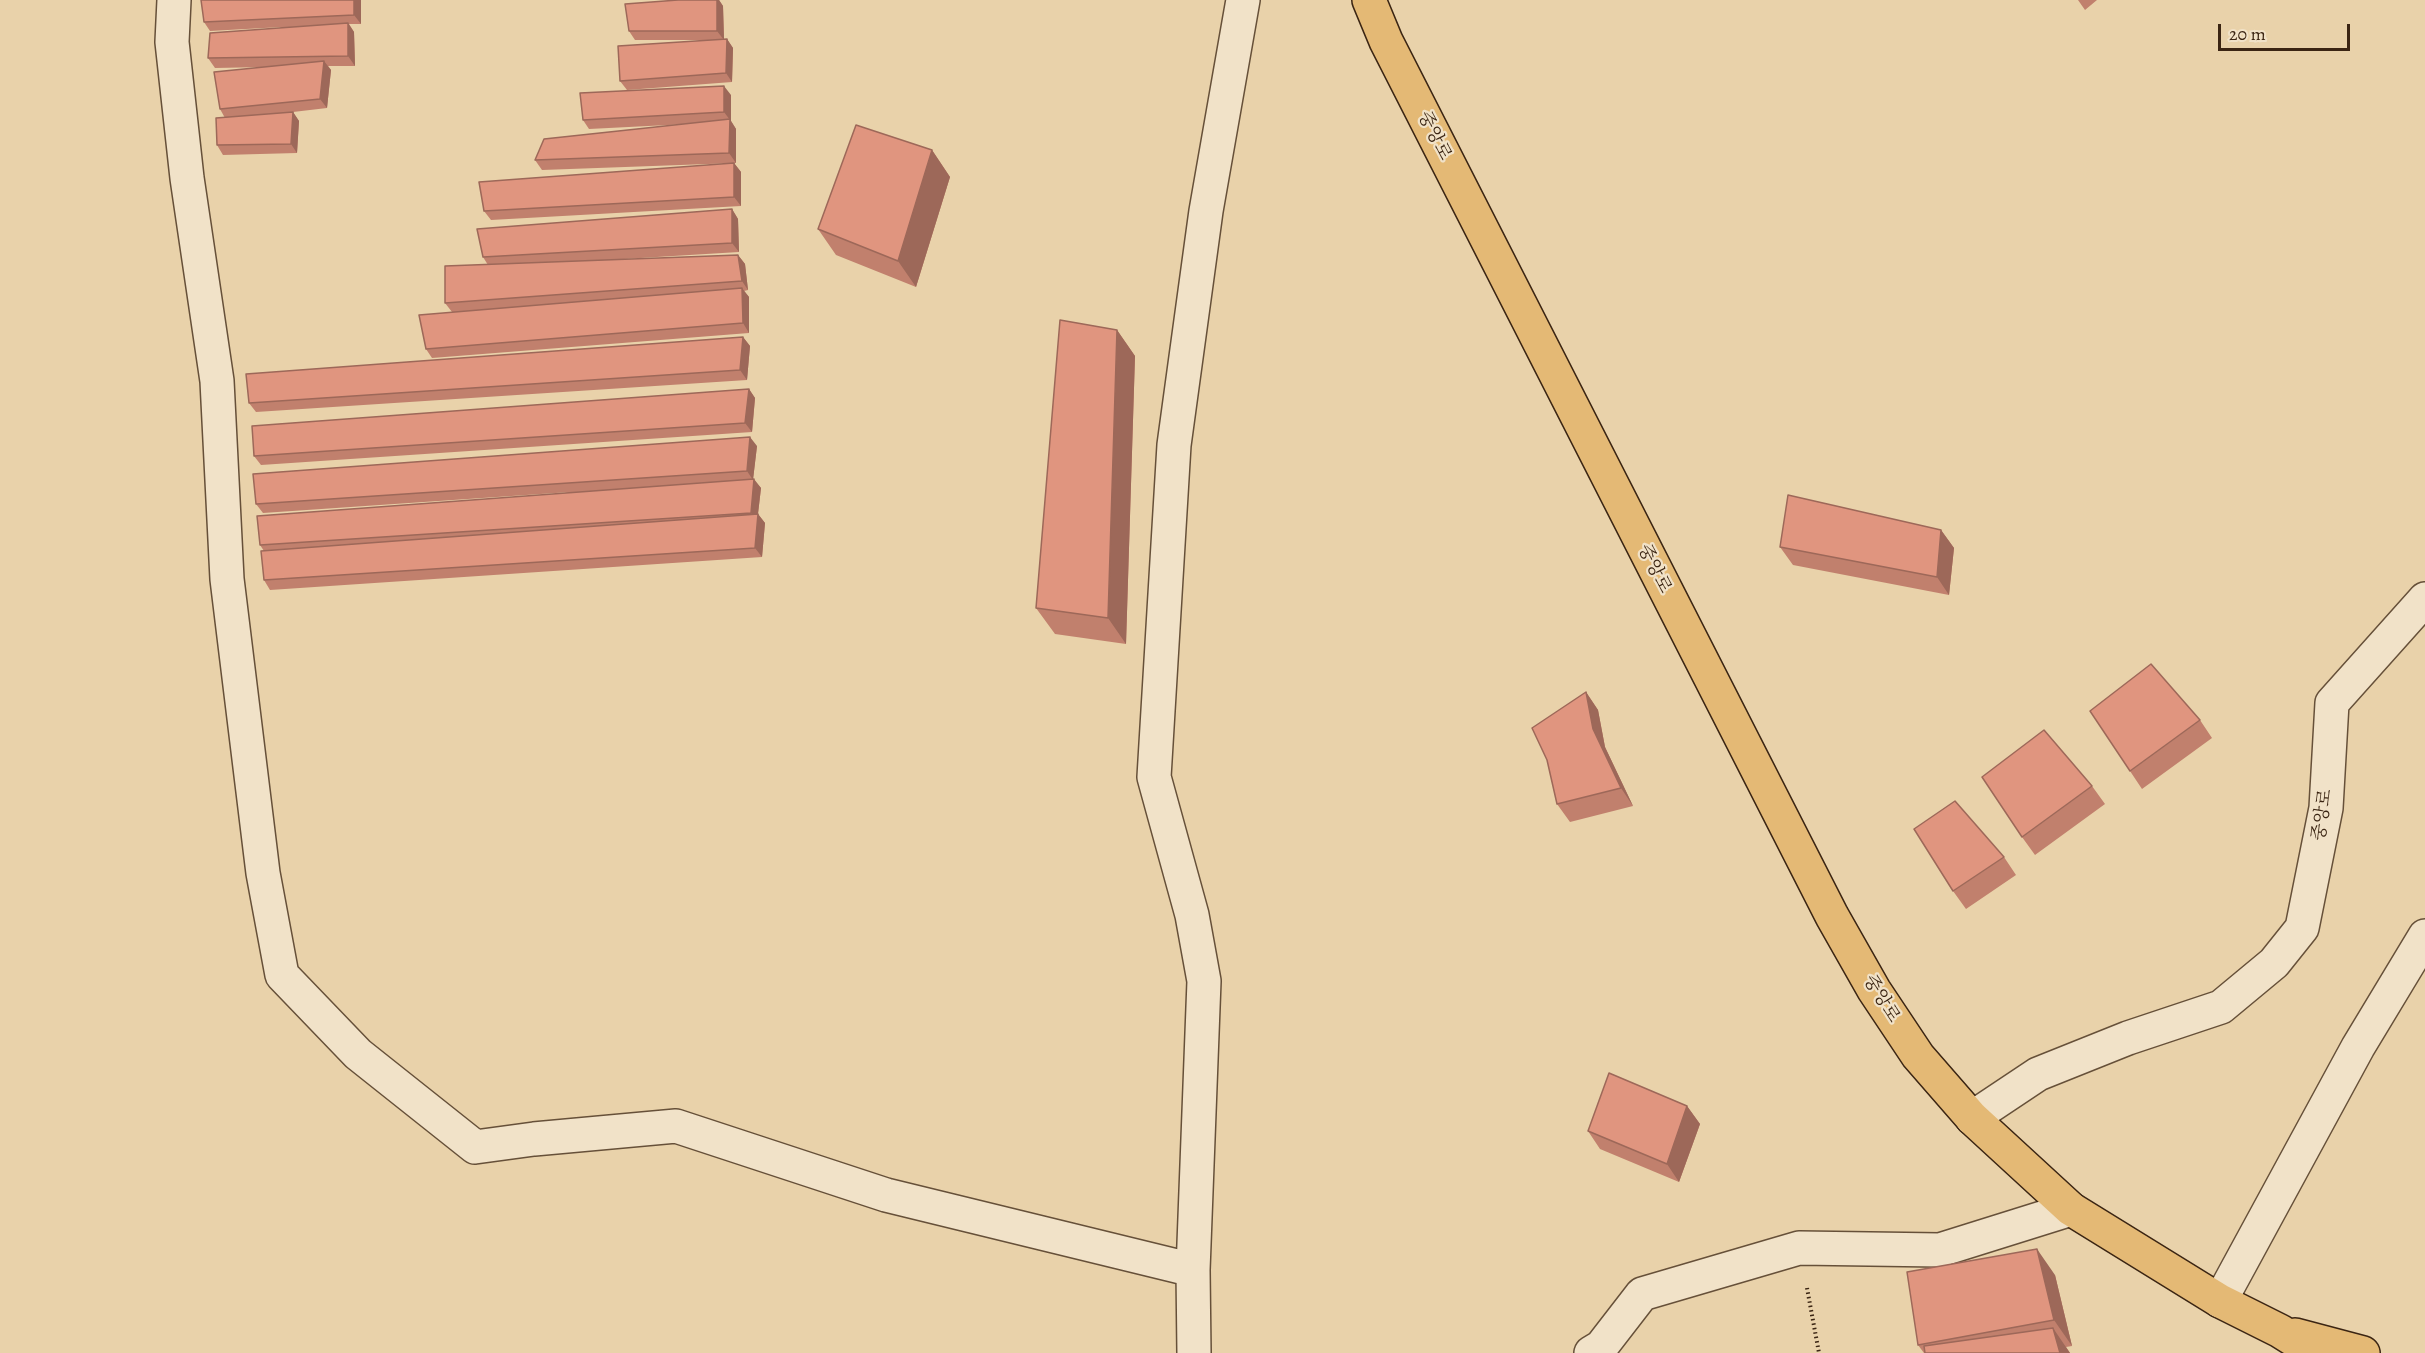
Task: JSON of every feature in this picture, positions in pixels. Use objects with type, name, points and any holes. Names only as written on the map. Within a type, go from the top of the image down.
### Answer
[{"type":"main road","name":"중앙로","points":[[1369,0],[1386,41],[1832,916],[1874,990],[1918,1056],[1972,1118],[2071,1209],[2220,1300],[2280,1331],[2315,1353]]},
{"type":"main road","name":"중앙로","points":[[2280,1331],[2363,1353]]},
{"type":"street","points":[[174,0],[172,42],[184,155],[217,381],[227,579],[263,873],[282,975],[358,1054],[475,1147],[534,1139],[676,1126],[886,1195],[1193,1269]]},
{"type":"street","points":[[1194,1353],[1193,1269],[1204,981],[1192,915],[1154,777],[1174,445],[1206,212],[1243,0]]},
{"type":"street","name":"중앙로","points":[[1972,1118],[2038,1074],[2128,1038],[2222,1007],[2274,963],[2302,928],[2326,808],[2332,703],[2425,599]]},
{"type":"street","points":[[2220,1300],[2358,1047],[2425,936]]},
{"type":"street","points":[[1591,1353],[1601,1347],[1642,1294],[1799,1248],[1940,1250],[2071,1209]]},
{"type":"path","points":[[1799,1248],[1819,1353]]},
{"type":"building","points":[[201,0],[354,0],[354,15],[204,22]]},
{"type":"building","points":[[717,0],[717,31],[629,31],[625,4]]},
{"type":"building","points":[[348,23],[348,56],[208,58],[210,33]]},
{"type":"building","points":[[727,39],[726,73],[620,81],[618,46]]},
{"type":"building","points":[[324,61],[320,99],[220,109],[214,72]]},
{"type":"building","points":[[724,86],[724,112],[583,120],[580,93]]},
{"type":"building","points":[[293,112],[291,144],[217,145],[216,118]]},
{"type":"building","points":[[730,119],[729,153],[535,160],[544,139]]},
{"type":"building","points":[[856,125],[932,150],[898,261],[818,229]]},
{"type":"building","points":[[734,163],[734,197],[484,211],[479,182]]},
{"type":"building","points":[[732,209],[732,243],[483,257],[477,229]]},
{"type":"building","points":[[738,255],[742,281],[445,303],[445,266]]},
{"type":"building","points":[[742,288],[743,323],[426,349],[419,315]]},
{"type":"building","points":[[1060,320],[1117,330],[1108,618],[1036,608]]},
{"type":"building","points":[[743,337],[740,370],[249,403],[246,374]]},
{"type":"building","points":[[749,389],[745,423],[254,456],[252,426]]},
{"type":"building","points":[[750,437],[747,471],[256,504],[253,474]]},
{"type":"building","points":[[754,479],[751,513],[260,545],[257,516]]},
{"type":"building","points":[[1788,495],[1941,530],[1937,577],[1780,547]]},
{"type":"building","points":[[758,514],[755,548],[264,580],[261,551]]},
{"type":"building","points":[[2151,664],[2200,720],[2130,771],[2090,711]]},
{"type":"building","points":[[1586,692],[1593,729],[1621,788],[1557,804],[1547,760],[1532,728]]},
{"type":"building","points":[[2044,730],[2092,786],[2022,837],[1982,777]]},
{"type":"building","points":[[1955,801],[2004,857],[1953,891],[1914,829]]},
{"type":"building","points":[[1609,1073],[1687,1106],[1667,1164],[1588,1131]]},
{"type":"building","points":[[2037,1249],[2054,1320],[1918,1345],[1907,1272]]},
{"type":"building","points":[[2053,1328],[2060,1353],[1925,1353],[1924,1346]]}]
